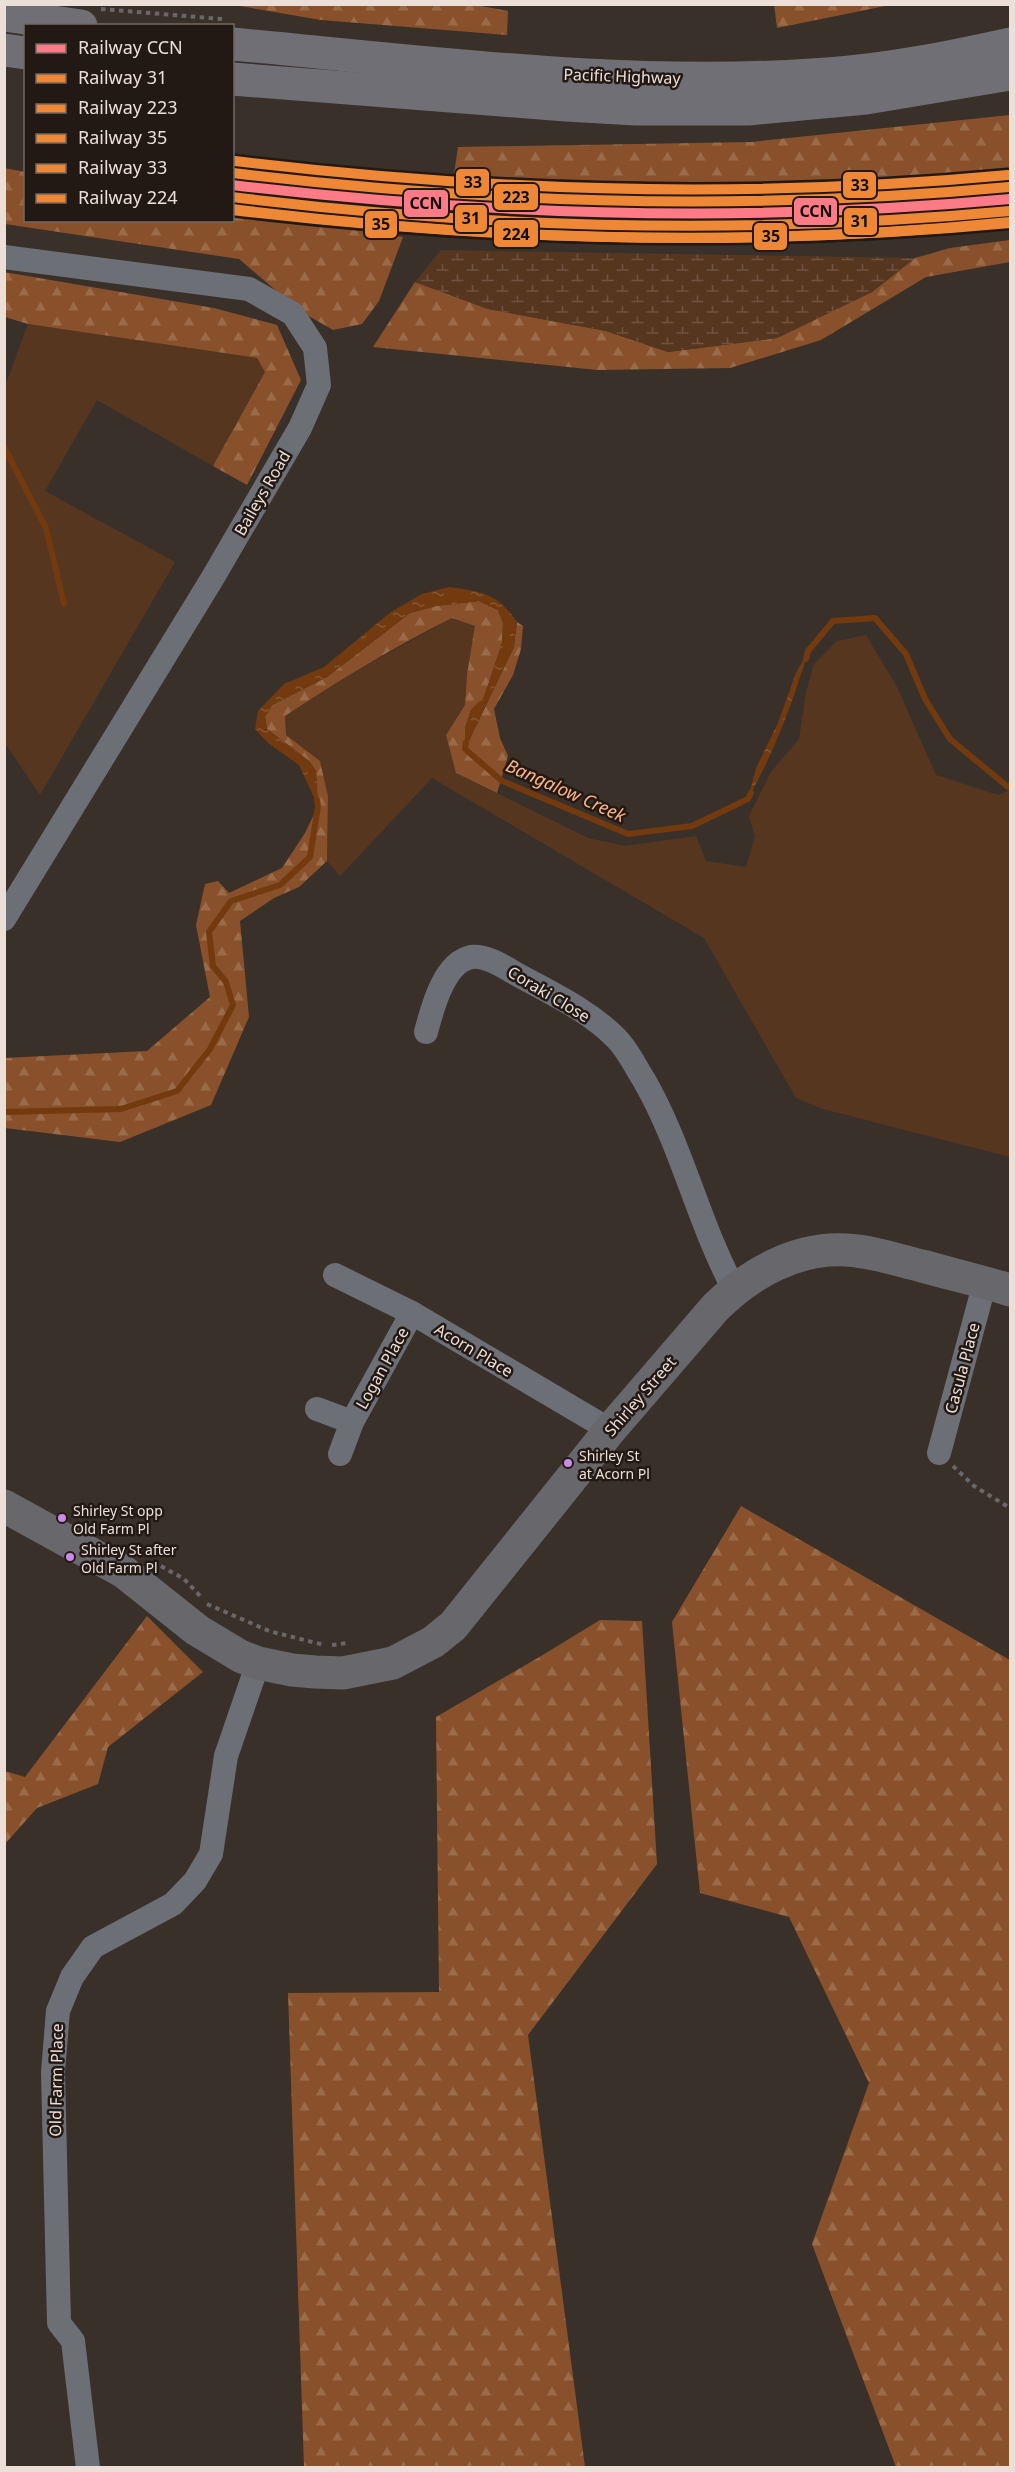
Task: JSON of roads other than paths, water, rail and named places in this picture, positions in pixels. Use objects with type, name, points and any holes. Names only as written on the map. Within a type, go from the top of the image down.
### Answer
[{"type":"main road","points":[[4,15],[89,17]]},
{"type":"main road","name":"Pacific Highway","points":[[234,33],[564,74],[660,78],[829,74],[968,53],[1011,44]]},
{"type":"main road","points":[[4,50],[24,53]]},
{"type":"main road","name":"Pacific Highway","points":[[234,79],[566,105],[636,109],[748,109],[866,98],[1011,74]]},
{"type":"street","name":"Baileys Road","points":[[4,257],[249,289],[293,314],[315,348],[319,385],[300,428],[218,570],[12,891],[4,919]]},
{"type":"street","name":"Coraki Close","points":[[426,1032],[435,999],[446,977],[462,962],[470,957],[478,957],[503,966],[580,1009],[614,1036],[630,1056],[661,1110],[720,1264],[734,1289]]},
{"type":"street","name":"Shirley Street","points":[[4,1506],[124,1572],[211,1640],[258,1663],[292,1670],[343,1673],[393,1663],[433,1642],[453,1626],[610,1430],[734,1289],[772,1266],[800,1256],[845,1250],[879,1255],[998,1286]]},
{"type":"street","name":"Acorn Place","points":[[335,1275],[412,1313],[610,1430]]},
{"type":"street","name":"Casula Place","points":[[939,1453],[998,1286]]},
{"type":"street","name":"Logan Place","points":[[340,1454],[352,1422],[412,1313]]},
{"type":"street","name":"Logan Place","points":[[317,1409],[352,1422]]},
{"type":"street","name":"Old Farm Place","points":[[88,2468],[74,2341],[59,2323],[53,2072],[58,2011],[72,1977],[93,1947],[173,1904],[195,1881],[212,1854],[226,1756],[258,1663]]},
{"type":"water","points":[[449,587],[488,595],[503,605],[517,622],[514,647],[465,749],[465,728],[471,710],[484,697],[502,643],[503,623],[498,610],[479,601],[436,606],[410,613],[327,677],[272,705],[265,717],[267,729],[309,761],[316,771],[318,806],[299,765],[268,743],[255,729],[258,711],[284,684],[324,667],[391,612],[422,594]]},
{"type":"water","points":[[808,651],[782,727],[748,799],[756,768],[778,723],[796,673]]},
{"type":"waterway","points":[[4,447],[46,528],[64,604]]},
{"type":"waterway","name":"Bangalow Creek","points":[[806,659],[808,651],[833,621],[875,618],[906,654],[925,699],[950,739],[1008,787],[1010,785]]},
{"type":"waterway","name":"Bangalow Creek","points":[[466,742],[465,749],[502,781],[628,834],[692,826],[748,799],[751,793]]},
{"type":"waterway","name":"Bangalow Creek","points":[[4,1112],[121,1109],[177,1091],[210,1049],[233,1005],[226,982],[213,966],[209,932],[231,901],[280,885],[310,857],[317,800]]},
{"type":"rail line","name":"33","points":[[235,161],[428,180],[621,189],[815,187],[911,183],[1008,175]]},
{"type":"rail line","name":"223","points":[[234,173],[426,192],[621,201],[815,199],[912,195],[1009,187]]},
{"type":"rail line","name":"CCN","points":[[234,185],[426,204],[621,213],[815,211],[913,207],[1010,199]]},
{"type":"rail line","name":"31","points":[[234,197],[426,216],[621,225],[718,226],[816,223],[913,219],[1010,211]]},
{"type":"rail line","name":"35","points":[[234,209],[426,228],[621,237],[718,238],[816,235],[913,231],[1010,223]]},
{"type":"rail line","name":"224","points":[[234,210],[426,229],[621,237],[719,238],[816,235],[1010,222]]},
{"type":"place","name":"Shirley St at Acorn Pl","points":[[568,1463]]},
{"type":"place","name":"Shirley St opp Old Farm Pl","points":[[62,1518]]},
{"type":"place","name":"Shirley St after Old Farm Pl","points":[[70,1557]]}]
